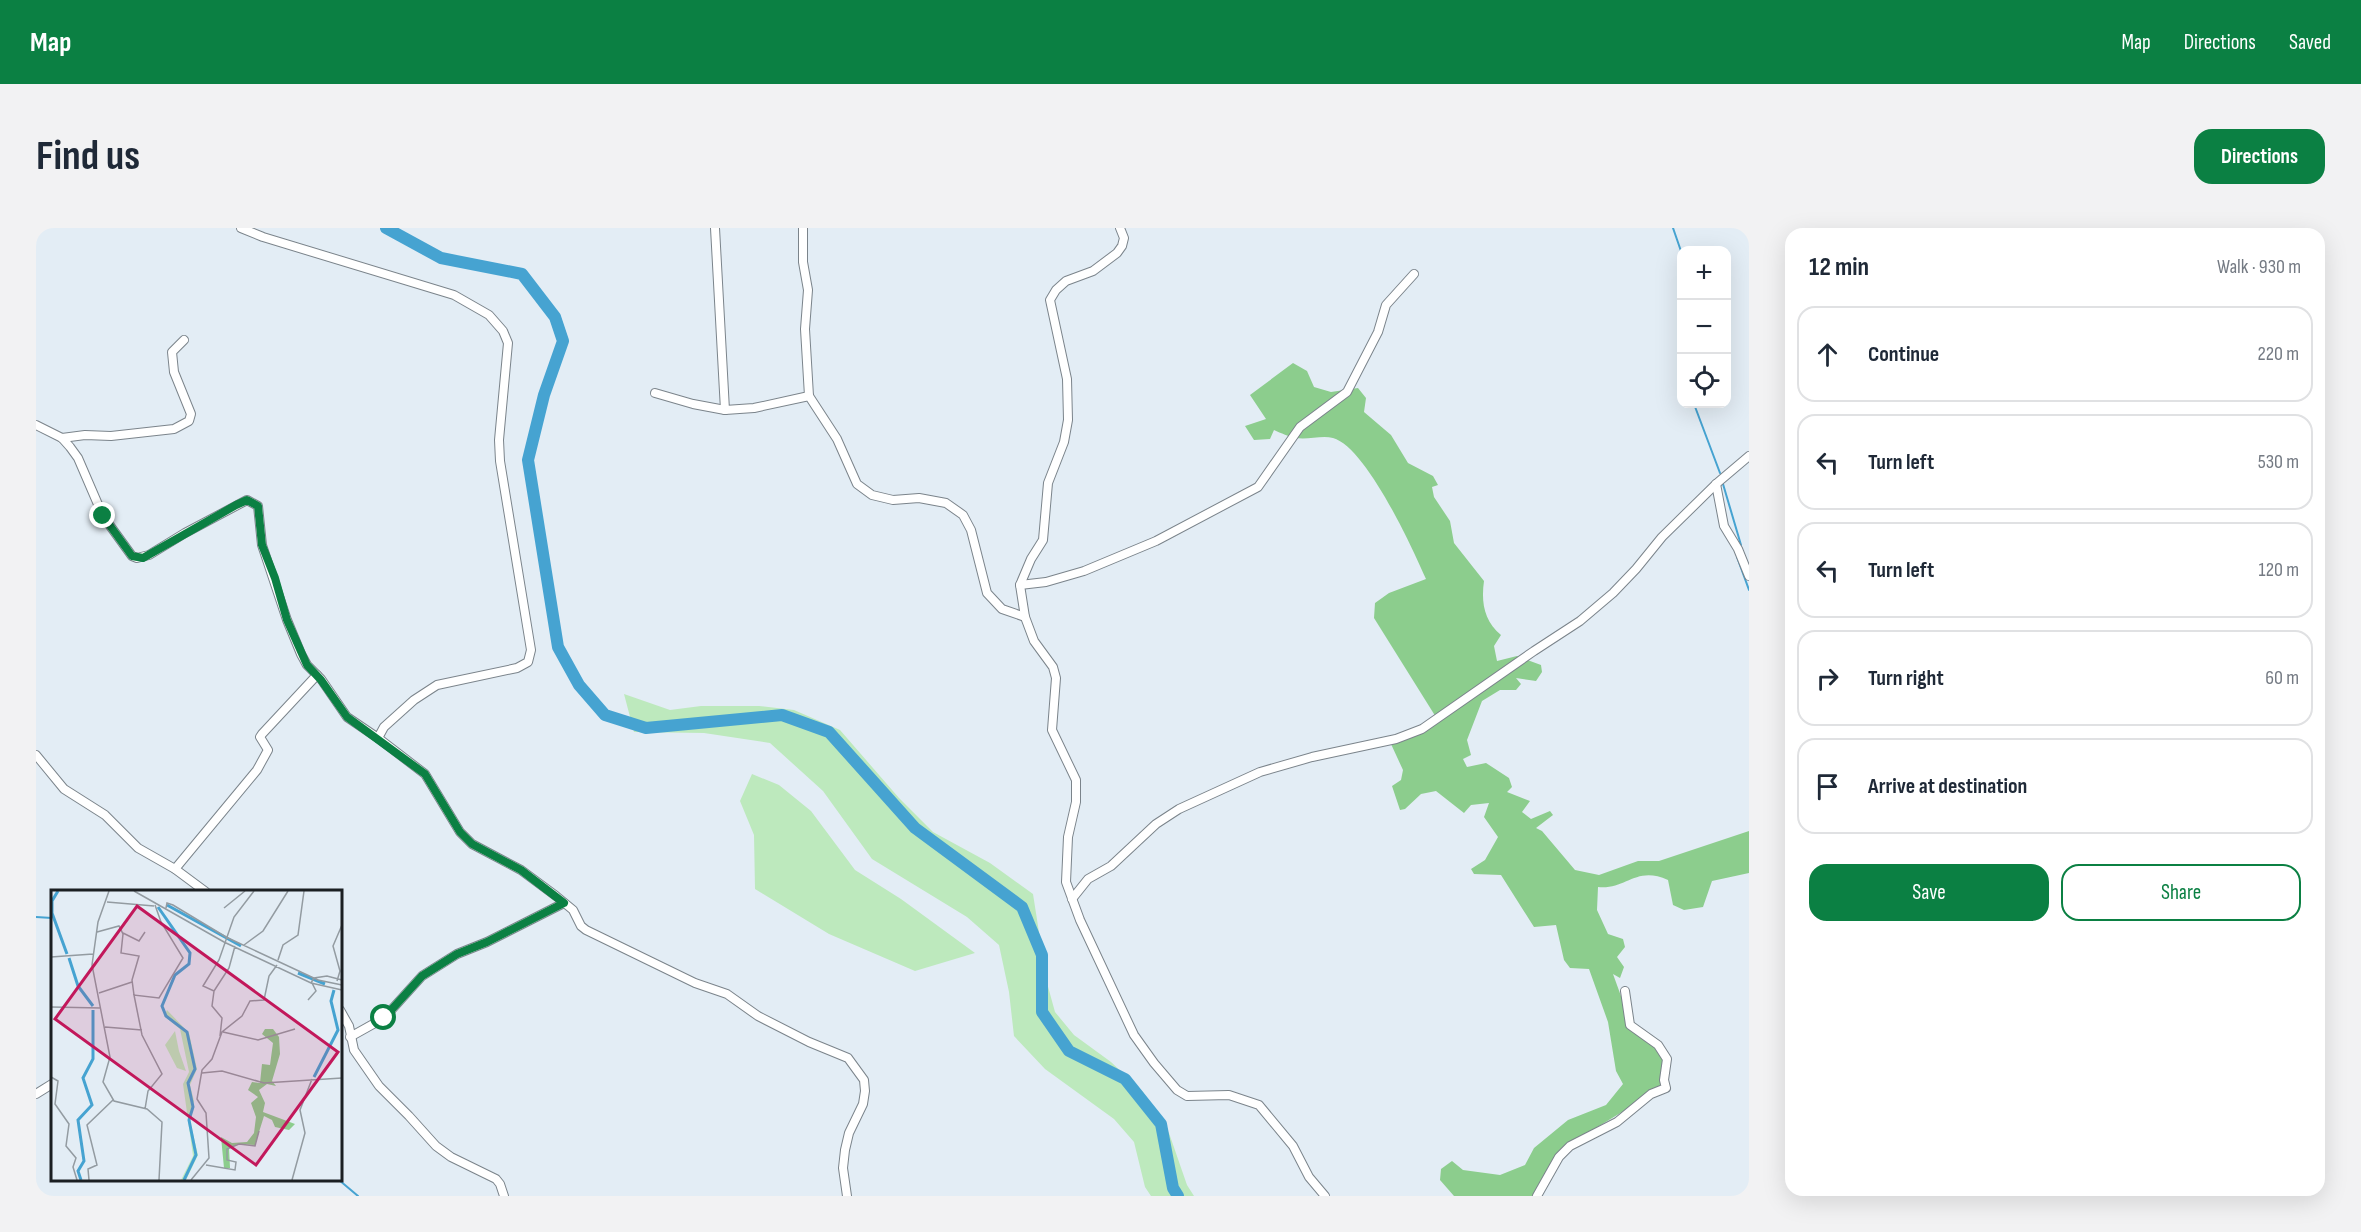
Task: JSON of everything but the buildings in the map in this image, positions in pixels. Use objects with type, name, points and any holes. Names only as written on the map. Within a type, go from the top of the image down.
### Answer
[{"type":"street","points":[[241,228],[263,237],[454,295],[489,315],[503,331],[508,343],[500,451],[531,650],[528,662],[517,668],[437,684],[414,700],[384,727],[378,738]]},
{"type":"street","points":[[715,228],[725,410]]},
{"type":"street","points":[[802,228],[803,262],[808,290],[805,329],[809,396],[837,439],[857,484],[872,495],[893,500],[920,498],[946,503],[963,515],[971,530],[987,593],[1002,609],[1025,617]]},
{"type":"street","points":[[1120,228],[1124,238],[1117,253],[1093,272],[1066,281],[1056,290],[1050,300],[1067,379],[1068,420],[1064,442],[1048,483],[1043,540],[1031,559],[1020,585],[1025,617],[1034,641],[1053,667],[1056,678],[1052,730],[1076,780],[1076,802],[1068,837],[1066,882],[1071,899],[1134,1035],[1154,1063],[1177,1090],[1187,1096],[1229,1095],[1260,1105],[1293,1146],[1309,1177],[1325,1196]]},
{"type":"street","points":[[1020,585],[1046,582],[1084,571],[1156,541],[1258,488],[1300,427],[1347,392],[1378,332],[1386,304],[1414,274]]},
{"type":"street","points":[[62,438],[86,435],[111,436],[174,429],[189,421],[191,414],[174,372],[172,352],[184,340]]},
{"type":"street","points":[[655,393],[725,410],[754,408],[809,396]]},
{"type":"street","points":[[36,425],[62,438],[78,458],[103,516],[132,556],[137,558],[149,555],[247,500],[258,506],[262,545],[275,578],[279,598],[307,665],[317,675],[347,717],[425,774],[460,832],[472,844],[521,870],[573,910],[581,926],[586,930],[695,983],[727,994],[758,1016],[809,1042],[848,1058],[864,1080],[865,1091],[863,1104],[849,1133],[845,1150],[843,1168],[847,1196]]},
{"type":"street","points":[[1071,899],[1088,879],[1111,866],[1156,824],[1179,809],[1260,772],[1312,757],[1396,739],[1422,729],[1580,621],[1613,593],[1662,537],[1716,484],[1749,456]]},
{"type":"street","points":[[1716,484],[1724,526],[1738,549],[1749,576]]},
{"type":"street","points":[[175,869],[257,770],[268,750],[261,738],[262,734],[317,675]]},
{"type":"street","points":[[36,755],[64,789],[105,815],[138,848],[175,869],[205,890]]},
{"type":"street","points":[[350,1037],[384,1018],[422,976],[457,954],[487,942],[564,903]]},
{"type":"street","points":[[1537,1196],[1559,1157],[1570,1146],[1617,1122],[1651,1094],[1666,1088],[1664,1080],[1666,1059],[1658,1045],[1630,1025],[1625,991]]},
{"type":"street","points":[[342,1014],[349,1026],[354,1050],[379,1086],[436,1146],[451,1157],[496,1179],[504,1196]]},
{"type":"street","points":[[36,1094],[51,1085]]},
{"type":"green space","points":[[1293,363],[1307,371],[1314,387],[1331,392],[1358,388],[1366,398],[1364,412],[1391,435],[1408,463],[1433,476],[1438,485],[1432,487],[1434,497],[1450,521],[1454,543],[1484,581],[1485,611],[1495,630],[1501,635],[1494,646],[1497,661],[1517,656],[1541,665],[1542,672],[1536,681],[1516,678],[1521,684],[1516,690],[1500,690],[1482,701],[1467,740],[1471,755],[1463,759],[1467,767],[1486,763],[1509,778],[1512,787],[1507,792],[1530,801],[1522,812],[1531,819],[1550,811],[1553,815],[1536,828],[1542,831],[1575,870],[1599,875],[1638,861],[1659,861],[1749,831],[1749,873],[1712,881],[1703,907],[1684,910],[1673,905],[1668,880],[1657,876],[1639,876],[1616,885],[1598,887],[1597,910],[1608,934],[1623,939],[1625,947],[1617,957],[1624,967],[1620,978],[1613,974],[1634,1032],[1651,1043],[1665,1058],[1663,1087],[1563,1148],[1535,1196],[1454,1196],[1440,1180],[1441,1169],[1452,1161],[1463,1170],[1500,1175],[1525,1165],[1534,1148],[1568,1120],[1606,1105],[1623,1084],[1616,1071],[1608,1022],[1589,969],[1570,968],[1564,960],[1556,925],[1534,927],[1501,875],[1474,874],[1471,869],[1485,860],[1498,837],[1484,817],[1489,803],[1471,805],[1464,813],[1436,791],[1421,794],[1405,809],[1400,810],[1392,786],[1401,780],[1403,770],[1391,744],[1439,722],[1374,618],[1375,603],[1389,593],[1426,579],[1387,500],[1359,459],[1346,445],[1333,438],[1296,438],[1274,430],[1270,439],[1254,440],[1245,426],[1266,419],[1250,395]]},
{"type":"green space","points":[[624,694],[670,710],[701,706],[759,706],[794,710],[840,730],[899,798],[933,832],[990,863],[1033,894],[1047,983],[1055,1012],[1074,1035],[1111,1062],[1143,1092],[1169,1133],[1187,1185],[1194,1196],[1151,1196],[1145,1187],[1134,1142],[1114,1119],[1045,1069],[1014,1036],[1009,992],[999,945],[967,917],[872,859],[823,791],[770,743],[704,733],[634,732]]},
{"type":"green space","points":[[752,774],[779,785],[811,811],[855,870],[901,899],[975,953],[915,971],[829,934],[755,889],[754,835],[740,801]]},
{"type":"waterway","points":[[386,228],[441,258],[522,274],[555,317],[563,341],[544,395],[528,460],[558,647],[579,685],[605,715],[646,728],[782,715],[829,732],[915,828],[1022,907],[1042,955],[1042,1012],[1069,1051],[1125,1079],[1161,1124],[1173,1188],[1178,1196]]},
{"type":"waterway","points":[[1673,228],[1679,246]]},
{"type":"waterway","points":[[1696,408],[1720,473]]},
{"type":"waterway","points":[[1723,484],[1741,545]]},
{"type":"waterway","points":[[1737,557],[1749,590]]},
{"type":"waterway","points":[[36,917],[51,918]]},
{"type":"waterway","points":[[340,1181],[358,1196]]},
{"type":"route","points":[[103,516],[132,556],[143,558],[247,500],[258,506],[262,545],[294,639],[307,665],[321,680],[347,717],[425,774],[445,810],[460,832],[472,844],[521,870],[564,903],[487,942],[457,954],[422,976],[384,1018]]}]
